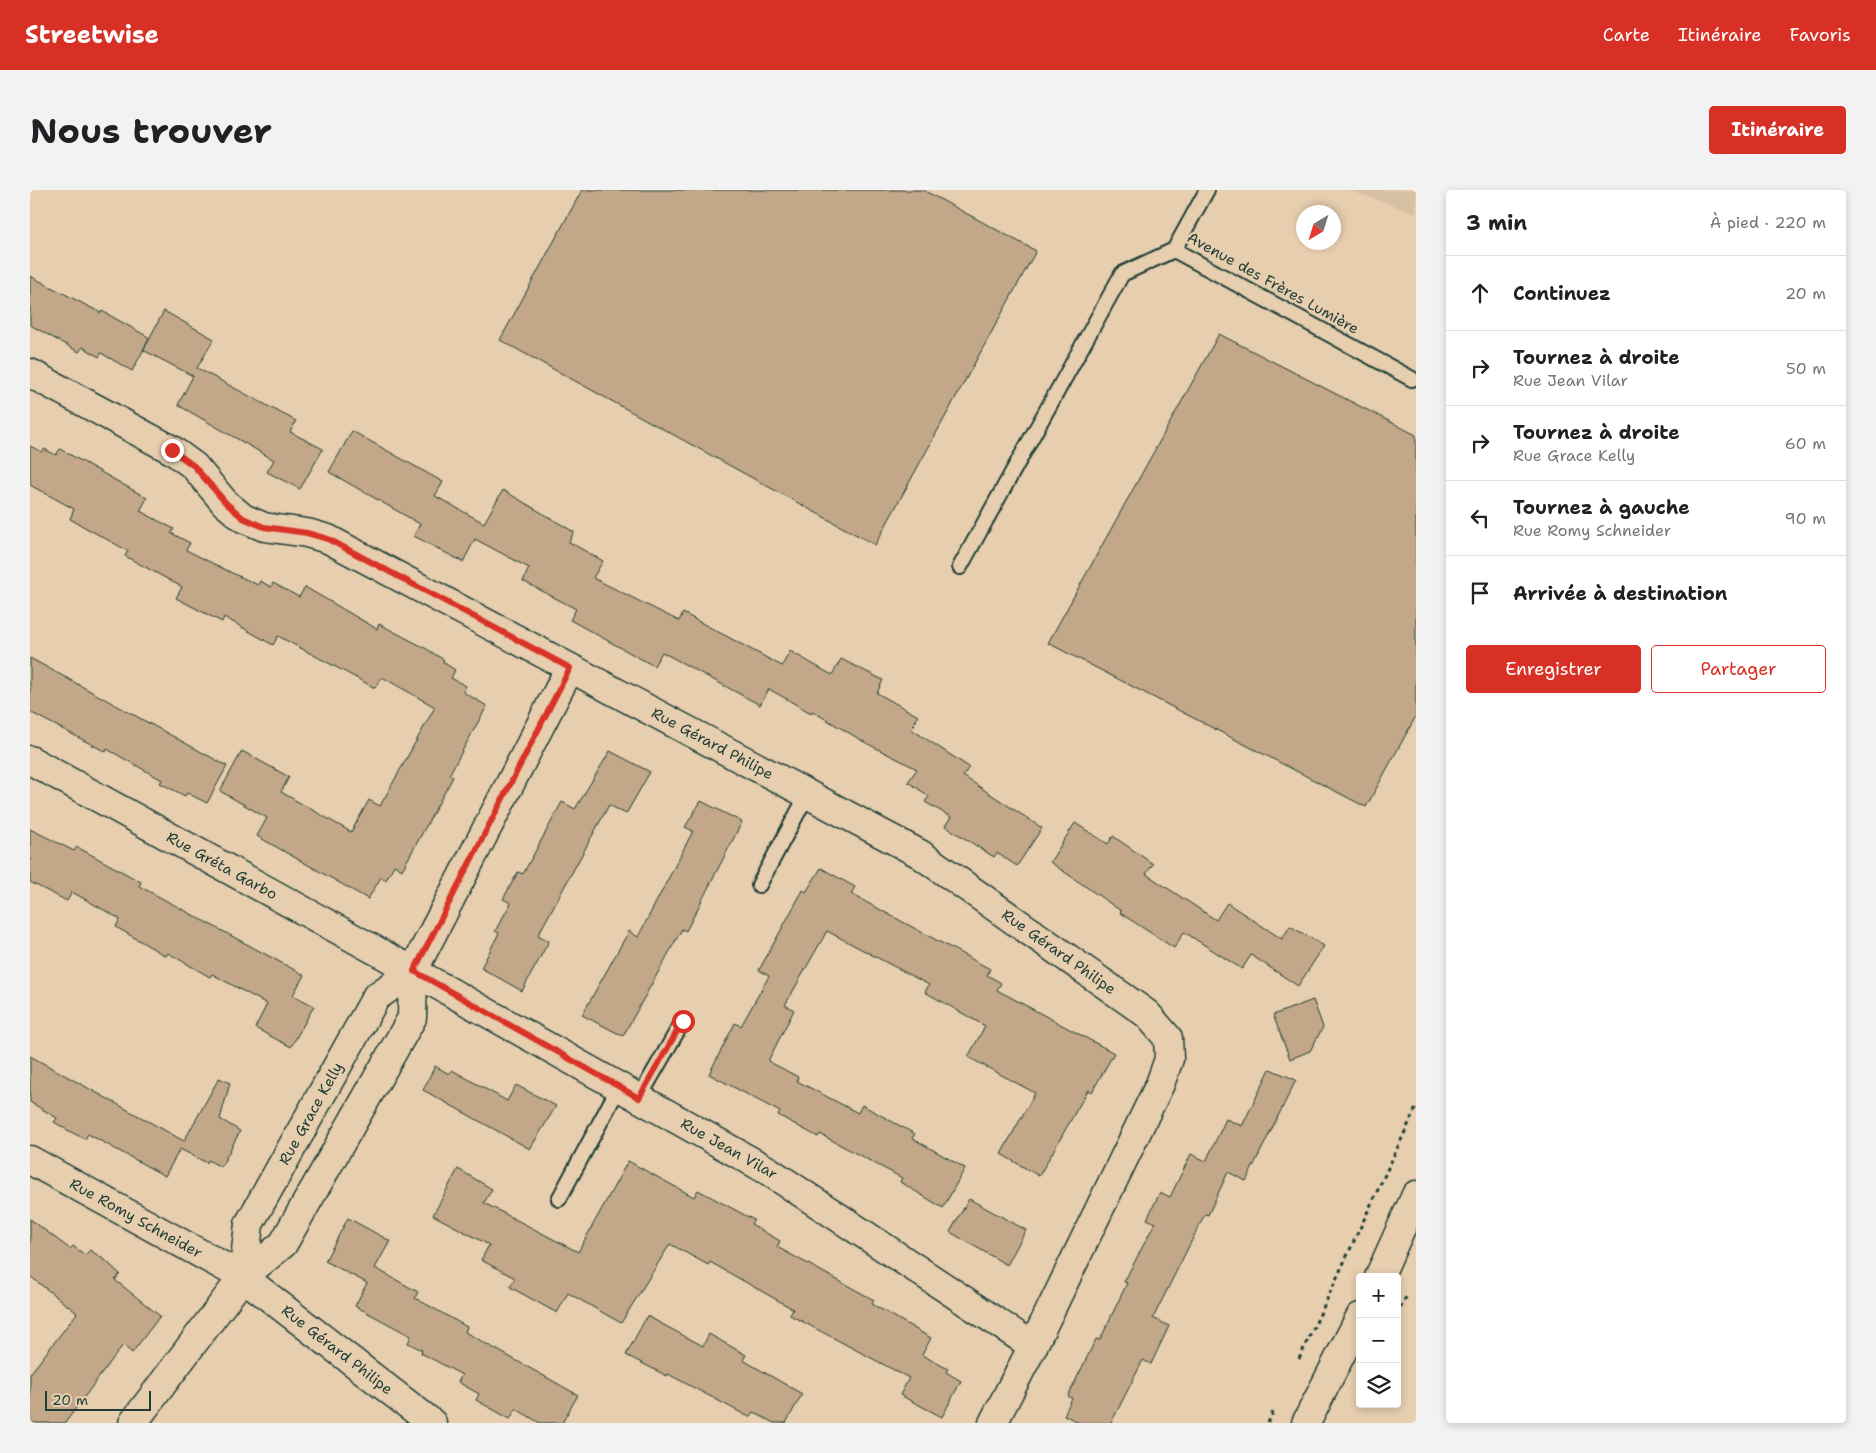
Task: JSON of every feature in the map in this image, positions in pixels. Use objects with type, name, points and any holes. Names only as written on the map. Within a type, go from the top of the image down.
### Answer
[{"type":"street","points":[[30,373],[172,450],[194,466],[226,503],[243,518],[264,527],[307,533],[328,539],[570,668]]},
{"type":"street","name":"Rue Gérard Philipe","points":[[570,668],[920,854],[1147,1014],[1168,1038],[1169,1059],[1160,1084],[1033,1346],[993,1423]]},
{"type":"street","name":"Rue Grace Kelly","points":[[133,1423],[243,1277],[283,1244],[412,1018],[414,971],[570,668]]},
{"type":"street","name":"Rue Gréta Garbo","points":[[30,760],[414,971]]},
{"type":"street","name":"Rue Grace Kelly","points":[[243,1277],[249,1224],[254,1215],[376,997],[414,971]]},
{"type":"street","name":"Rue Jean Vilar","points":[[414,971],[767,1170],[1033,1346]]},
{"type":"street","name":"Rue Romy Schneider","points":[[30,1160],[243,1277]]},
{"type":"street","points":[[1381,1273],[1416,1195]]},
{"type":"street","name":"Rue Gérard Philipe","points":[[243,1277],[432,1423]]},
{"type":"street","points":[[1306,1423],[1359,1318]]},
{"type":"lane","name":"Avenue des Frères Lumière","points":[[1207,190],[1174,250],[1412,379]]},
{"type":"lane","points":[[960,567],[1122,274],[1174,250]]},
{"type":"lane","points":[[759,885],[807,795]]},
{"type":"lane","points":[[559,1199],[629,1093],[683,1021]]},
{"type":"path","points":[[1298,1361],[1416,1108]]},
{"type":"path","points":[[1268,1423],[1276,1408]]},
{"type":"shaded area","points":[[1348,190],[1416,190],[1416,213]]},
{"type":"building","points":[[582,190],[923,190],[1036,251],[875,545],[500,340]]},
{"type":"building","points":[[30,276],[101,313],[102,311],[150,338],[132,371],[101,353],[99,357],[83,347],[79,352],[30,325]]},
{"type":"building","points":[[164,311],[214,339],[197,368],[296,421],[290,432],[323,449],[300,489],[267,472],[274,460],[178,405],[193,376],[143,350]]},
{"type":"building","points":[[1219,334],[1416,435],[1416,716],[1366,807],[1048,643]]},
{"type":"building","points":[[352,431],[443,482],[435,496],[484,523],[503,490],[574,532],[569,542],[603,561],[593,578],[679,621],[683,613],[782,666],[790,651],[832,675],[841,659],[883,680],[877,693],[918,716],[911,729],[969,767],[963,776],[1042,828],[1017,866],[997,853],[994,857],[945,826],[951,817],[925,802],[929,796],[908,782],[917,769],[769,689],[760,705],[662,652],[654,666],[570,620],[576,609],[523,581],[529,568],[475,539],[463,562],[414,536],[420,524],[329,472]]},
{"type":"building","points":[[30,446],[42,452],[44,449],[56,455],[60,449],[147,498],[140,511],[174,529],[171,533],[190,543],[186,550],[258,585],[260,581],[271,587],[273,583],[299,597],[305,587],[377,629],[379,624],[425,648],[444,660],[443,662],[455,670],[451,678],[466,686],[463,692],[487,706],[449,775],[453,777],[402,870],[394,865],[386,880],[381,877],[368,899],[257,836],[267,818],[220,791],[242,751],[289,777],[281,792],[351,832],[369,800],[380,806],[435,707],[382,677],[375,688],[278,636],[273,645],[224,617],[222,622],[176,598],[182,587],[125,556],[128,551],[70,519],[74,509],[30,485]]},
{"type":"building","points":[[30,658],[227,766],[207,803],[187,793],[185,796],[160,783],[162,780],[107,749],[106,752],[30,712]]},
{"type":"building","points":[[610,751],[650,772],[626,814],[609,805],[538,935],[549,941],[522,991],[481,968],[499,933],[495,931],[511,903],[503,899],[518,872],[523,874],[562,802],[575,809]]},
{"type":"building","points":[[701,801],[742,822],[686,931],[682,929],[623,1036],[582,1015],[629,931],[638,937],[693,831],[685,827]]},
{"type":"building","points":[[1075,823],[1108,844],[1113,836],[1153,864],[1146,874],[1216,920],[1227,903],[1282,939],[1290,926],[1324,946],[1298,986],[1251,955],[1242,969],[1184,932],[1174,948],[1120,913],[1121,911],[1050,862]]},
{"type":"building","points":[[30,829],[74,851],[77,847],[141,882],[139,886],[304,975],[293,995],[314,1006],[291,1047],[255,1028],[267,1004],[212,974],[210,977],[168,953],[166,956],[116,927],[120,919],[72,892],[67,901],[30,882]]},
{"type":"building","points":[[821,868],[855,887],[851,894],[990,969],[987,975],[1001,983],[997,990],[1114,1053],[1092,1092],[1088,1090],[1039,1176],[1001,1154],[1035,1093],[968,1057],[985,1026],[925,992],[929,985],[827,931],[785,1005],[794,1010],[768,1061],[798,1077],[797,1081],[858,1113],[862,1105],[915,1134],[912,1138],[965,1168],[943,1208],[900,1182],[902,1178],[820,1134],[818,1137],[778,1115],[780,1112],[709,1074],[735,1023],[741,1026],[769,976],[759,970],[803,890],[806,892]]},
{"type":"building","points":[[1313,1000],[1323,1027],[1310,1051],[1290,1059],[1273,1015]]},
{"type":"building","points":[[30,1056],[184,1141],[219,1078],[230,1083],[220,1119],[240,1131],[221,1167],[208,1160],[207,1163],[180,1149],[165,1176],[88,1134],[85,1139],[69,1131],[54,1122],[57,1118],[30,1102]]},
{"type":"building","points":[[435,1066],[449,1074],[452,1070],[507,1101],[516,1085],[556,1106],[530,1149],[423,1090]]},
{"type":"building","points":[[1270,1069],[1296,1080],[1246,1181],[1228,1172],[1208,1215],[1205,1214],[1153,1318],[1169,1326],[1151,1364],[1143,1360],[1111,1423],[1080,1423],[1064,1415],[1072,1398],[1068,1396],[1096,1339],[1100,1340],[1127,1283],[1124,1282],[1155,1223],[1147,1219],[1160,1192],[1170,1197],[1191,1154],[1206,1161],[1226,1119],[1242,1126]]},
{"type":"building","points":[[628,1161],[694,1197],[698,1190],[754,1220],[751,1224],[780,1241],[777,1247],[874,1300],[872,1304],[931,1338],[922,1355],[948,1369],[946,1372],[961,1381],[942,1417],[900,1395],[909,1378],[790,1315],[793,1309],[710,1262],[708,1265],[670,1244],[621,1323],[568,1293],[557,1313],[510,1287],[515,1278],[481,1260],[489,1245],[433,1215],[458,1169],[492,1189],[484,1203],[578,1252]]},
{"type":"building","points":[[969,1199],[1026,1230],[1007,1265],[950,1232]]},
{"type":"building","points":[[348,1218],[390,1241],[375,1268],[418,1292],[415,1298],[467,1327],[465,1332],[578,1395],[562,1423],[540,1423],[516,1409],[510,1419],[476,1400],[479,1394],[458,1382],[462,1375],[421,1353],[422,1350],[408,1343],[411,1336],[355,1306],[367,1283],[325,1261]]},
{"type":"building","points":[[30,1219],[70,1249],[73,1246],[85,1255],[90,1250],[106,1261],[120,1274],[115,1280],[160,1316],[132,1353],[123,1345],[65,1423],[30,1423],[30,1374],[77,1313],[30,1276]]},
{"type":"building","points":[[647,1316],[703,1346],[709,1334],[746,1355],[743,1360],[802,1394],[786,1423],[774,1423],[753,1412],[749,1417],[668,1374],[667,1376],[626,1355]]},
{"type":"route","points":[[172,450],[194,466],[226,503],[243,518],[264,527],[307,533],[328,539],[570,668],[414,971],[639,1098],[683,1021]]}]
